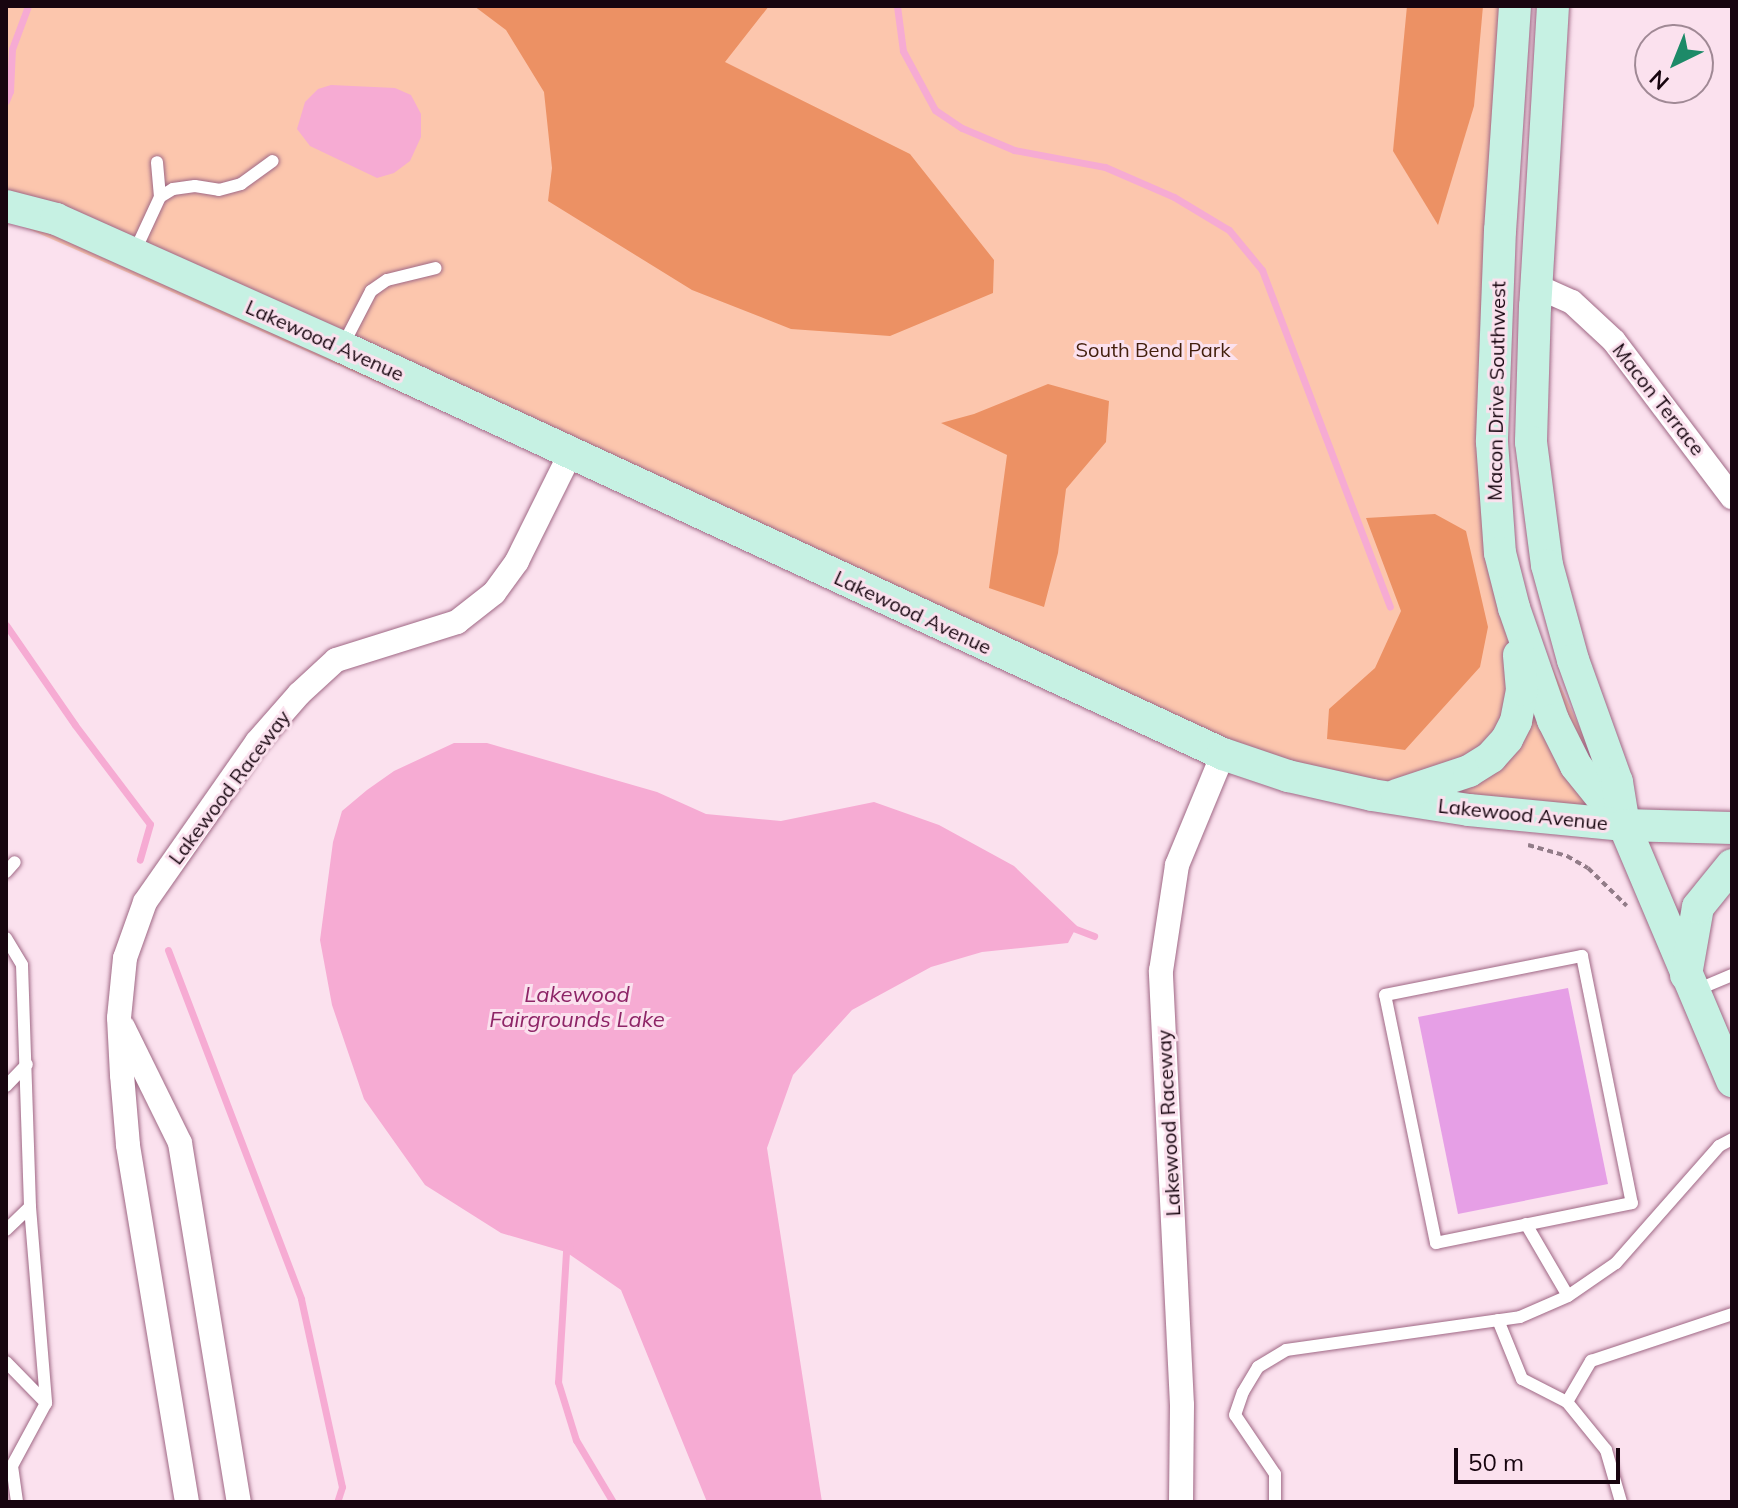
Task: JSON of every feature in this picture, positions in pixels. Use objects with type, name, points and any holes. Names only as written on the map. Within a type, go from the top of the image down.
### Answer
[{"type":"main road","name":"Macon Drive Southwest","points":[[1515,6],[1500,230],[1492,442],[1500,553],[1514,608],[1553,720],[1570,755],[1624,825]]},
{"type":"main road","name":"Macon Drive Southwest","points":[[1553,6],[1536,286],[1531,442],[1547,565],[1573,660],[1617,782],[1624,825]]},
{"type":"main road","name":"Lakewood Avenue","points":[[6,206],[56,219],[134,253],[1223,754],[1288,776],[1387,797],[1624,825],[1732,828]]},
{"type":"main road","points":[[1387,797],[1469,771],[1491,757],[1507,739],[1516,721],[1522,690],[1514,608]]},
{"type":"main road","points":[[1624,825],[1732,1081]]},
{"type":"main road","points":[[1690,983],[1698,907],[1732,865]]},
{"type":"street","name":"Macon Terrace","points":[[1536,286],[1572,302],[1614,341],[1732,497]]},
{"type":"street","name":"Lakewood Raceway","points":[[187,1502],[128,1145],[119,1018],[125,958],[145,902],[257,742],[299,694],[336,660],[457,622],[494,593],[517,561],[571,452]]},
{"type":"street","name":"Lakewood Raceway","points":[[1181,1502],[1182,1405],[1161,971],[1177,865],[1223,754]]},
{"type":"street","points":[[119,1018],[180,1143],[239,1502]]},
{"type":"lane","points":[[160,197],[173,189],[195,186],[219,190],[241,184],[273,161]]},
{"type":"lane","points":[[134,253],[160,197],[157,162]]},
{"type":"lane","points":[[342,347],[371,291],[387,280],[436,268]]},
{"type":"lane","points":[[6,938],[22,965],[30,1207],[46,1403],[12,1466],[17,1502]]},
{"type":"lane","points":[[1582,956],[1632,1203],[1526,1224],[1436,1243],[1385,995],[1582,956]]},
{"type":"lane","points":[[1690,983],[1732,975]]},
{"type":"lane","points":[[6,1086],[27,1064]]},
{"type":"lane","points":[[1275,1502],[1275,1474],[1235,1415],[1258,1367],[1286,1350],[1520,1317],[1568,1296],[1616,1263],[1719,1146],[1732,1139]]},
{"type":"lane","points":[[6,1230],[30,1207]]},
{"type":"lane","points":[[1526,1224],[1568,1296]]},
{"type":"lane","points":[[1567,1402],[1591,1361],[1732,1314]]},
{"type":"lane","points":[[1498,1320],[1522,1379],[1567,1402],[1606,1450],[1621,1502]]},
{"type":"lane","points":[[6,1362],[46,1403]]},
{"type":"path","points":[[1521,844],[1545,848],[1588,868],[1607,883],[1630,911]]},
{"type":"green space","name":"South Bend Park","points":[[6,6],[1515,6],[1500,553],[1624,825],[1223,754],[6,219]]},
{"type":"shaded area","points":[[474,6],[769,6],[725,62],[910,154],[994,260],[993,293],[890,336],[791,329],[692,290],[548,201],[552,168],[544,92],[506,30]]},
{"type":"shaded area","points":[[1407,6],[1483,6],[1474,106],[1438,225],[1393,151]]},
{"type":"shaded area","points":[[1048,384],[1109,401],[1106,442],[1066,489],[1058,553],[1044,607],[989,588],[1007,455],[941,423],[974,414]]},
{"type":"shaded area","points":[[1435,514],[1466,531],[1488,627],[1480,667],[1405,750],[1327,739],[1329,709],[1375,668],[1401,611],[1366,518]]},
{"type":"water","points":[[331,85],[395,88],[411,95],[421,114],[421,137],[410,161],[394,173],[377,178],[310,146],[297,129],[305,102],[318,89]]},
{"type":"water","name":"Lakewood Fairgrounds Lake","points":[[454,743],[487,743],[657,792],[706,814],[781,821],[874,802],[939,825],[1014,866],[1077,926],[1068,943],[982,952],[931,967],[852,1010],[793,1075],[767,1148],[822,1502],[707,1502],[621,1290],[566,1252],[501,1233],[425,1185],[364,1099],[332,1005],[320,940],[333,842],[342,811],[367,790],[394,771]]},
{"type":"building","points":[[1568,988],[1608,1184],[1458,1214],[1418,1017]]},
{"type":"waterway","points":[[6,101],[10,91],[12,49],[28,6]]},
{"type":"waterway","points":[[897,6],[903,51],[935,110],[962,128],[1014,150],[1105,167],[1174,197],[1229,230],[1262,270],[1390,607]]},
{"type":"waterway","points":[[6,625],[75,725],[150,824],[140,860]]},
{"type":"waterway","points":[[1068,926],[1094,936]]},
{"type":"waterway","points":[[168,950],[301,1299],[342,1487],[337,1502]]},
{"type":"waterway","points":[[570,1247],[566,1252],[558,1382],[576,1440],[613,1502]]}]
